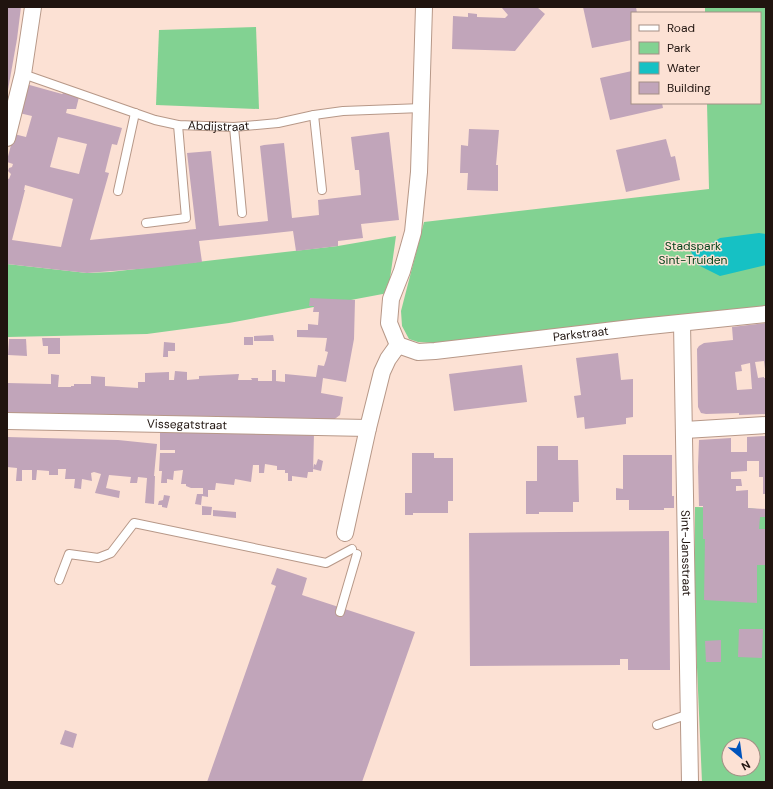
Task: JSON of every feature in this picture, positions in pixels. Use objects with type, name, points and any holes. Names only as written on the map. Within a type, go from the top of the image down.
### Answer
[{"type":"street","points":[[7,138],[23,74],[33,7]]},
{"type":"street","points":[[345,533],[382,372],[388,359],[398,345],[389,323],[391,299],[402,271],[413,232],[419,172],[424,7]]},
{"type":"street","name":"Parkstraat","points":[[398,345],[418,352],[435,352],[640,327],[766,314]]},
{"type":"street","name":"Sint-Jansstraat","points":[[682,323],[690,782]]},
{"type":"street","name":"Vissegatstraat","points":[[7,421],[368,428]]},
{"type":"street","points":[[685,430],[766,425]]},
{"type":"lane","name":"Abdijstraat","points":[[23,74],[155,120],[178,125],[234,127],[278,123],[314,115],[343,111],[422,108]]},
{"type":"lane","points":[[118,191],[134,113]]},
{"type":"lane","points":[[314,115],[322,190]]},
{"type":"lane","points":[[146,223],[186,218],[178,125]]},
{"type":"lane","points":[[234,127],[242,213]]},
{"type":"lane","points":[[59,580],[69,554],[98,558],[111,553],[134,523],[326,563],[355,551],[340,612]]},
{"type":"lane","points":[[657,725],[689,714]]},
{"type":"green space","name":"Stadspark Sint-Truiden","points":[[705,7],[766,7],[766,307],[433,343],[418,342],[409,339],[402,326],[401,311],[424,222],[709,189],[707,104],[761,104],[761,12],[705,12]]},
{"type":"green space","points":[[256,27],[259,109],[156,105],[159,30]]},
{"type":"green space","points":[[396,236],[388,293],[229,323],[147,334],[7,337],[7,264],[87,273],[110,272],[338,246]]},
{"type":"green space","points":[[695,507],[766,510],[766,782],[702,782],[695,621]]},
{"type":"water","points":[[759,233],[766,234],[766,265],[720,276],[696,264],[691,251],[702,249],[720,238]]},
{"type":"building","points":[[7,7],[21,7],[8,90]]},
{"type":"building","points":[[537,7],[545,14],[515,51],[452,49],[453,16],[468,17],[468,13],[477,14],[477,17],[505,18],[508,15],[502,8]]},
{"type":"building","points":[[583,7],[636,7],[637,12],[631,12],[631,40],[592,48]]},
{"type":"building","points":[[631,71],[631,104],[662,104],[663,108],[610,120],[600,78]]},
{"type":"building","points":[[26,84],[62,94],[66,91],[79,97],[76,109],[67,109],[66,113],[122,128],[117,145],[112,144],[105,172],[109,173],[90,240],[196,229],[187,153],[211,151],[219,226],[268,221],[260,146],[264,145],[284,143],[292,218],[319,215],[318,200],[361,195],[359,170],[355,170],[351,137],[389,132],[399,220],[361,224],[363,238],[338,241],[338,246],[296,251],[293,231],[199,241],[202,262],[152,268],[87,273],[7,264],[7,178],[9,179],[11,174],[8,171],[13,164],[7,162],[7,160],[14,134],[26,137],[32,116],[19,113]],"holes":[[[58,137],[87,144],[79,174],[50,167]],[[25,185],[73,199],[61,247],[12,240]]]},
{"type":"building","points":[[469,129],[499,130],[496,165],[498,165],[498,191],[467,190],[468,173],[460,173],[461,145],[468,146]]},
{"type":"building","points":[[666,139],[671,157],[675,156],[680,180],[626,192],[616,150]]},
{"type":"building","points":[[310,298],[355,300],[354,339],[346,382],[323,378],[321,393],[343,397],[340,415],[332,421],[7,415],[7,383],[51,384],[51,374],[59,375],[58,387],[71,387],[74,386],[74,384],[91,384],[91,376],[105,377],[105,386],[138,388],[138,382],[145,382],[145,373],[169,372],[169,380],[174,380],[175,371],[187,372],[187,380],[199,379],[199,376],[239,374],[238,380],[252,380],[251,378],[258,378],[258,381],[272,381],[272,370],[276,370],[276,381],[285,382],[285,374],[316,377],[318,365],[324,366],[326,360],[328,352],[325,351],[327,338],[297,337],[297,330],[308,330],[308,324],[318,325],[319,312],[313,312],[314,306],[309,306]]},
{"type":"building","points":[[766,323],[766,369],[764,361],[755,362],[758,378],[766,378],[766,414],[706,414],[701,413],[698,407],[697,349],[704,343],[733,340],[732,327]],"holes":[[[750,363],[752,389],[737,390],[735,372],[742,371],[741,365]]]},
{"type":"building","points":[[273,335],[274,341],[254,341],[254,336]]},
{"type":"building","points":[[244,337],[253,337],[253,345],[244,345]]},
{"type":"building","points":[[42,338],[60,338],[60,354],[48,354],[48,346],[43,346]]},
{"type":"building","points":[[9,339],[26,339],[27,356],[8,355]]},
{"type":"building","points":[[164,342],[175,343],[175,351],[168,351],[168,357],[163,357]]},
{"type":"building","points":[[618,353],[621,380],[633,379],[633,417],[626,418],[626,424],[585,429],[584,417],[577,418],[574,396],[581,395],[576,358]]},
{"type":"building","points":[[522,365],[527,402],[454,411],[449,374]]},
{"type":"building","points":[[160,431],[314,433],[313,472],[308,472],[307,478],[292,476],[292,481],[288,481],[288,473],[285,473],[285,470],[277,470],[277,466],[265,464],[264,473],[259,473],[259,465],[253,465],[251,482],[235,479],[234,485],[216,483],[215,490],[208,490],[208,497],[202,496],[201,505],[195,504],[197,494],[203,494],[203,488],[191,488],[186,486],[186,484],[181,484],[183,470],[174,471],[173,480],[167,479],[167,483],[161,483],[162,471],[159,471],[160,453],[175,453],[175,450],[160,450]]},
{"type":"building","points":[[766,436],[766,494],[763,494],[763,477],[759,477],[759,461],[747,461],[747,471],[731,472],[731,479],[741,479],[742,486],[736,486],[736,491],[748,490],[748,508],[766,509],[766,517],[760,517],[759,529],[766,529],[766,565],[757,565],[757,603],[704,600],[705,539],[703,539],[703,506],[699,506],[699,440],[731,438],[731,452],[747,452],[747,437]]},
{"type":"building","points":[[7,437],[118,440],[157,444],[154,476],[154,504],[145,503],[147,478],[138,477],[137,483],[130,483],[131,477],[109,475],[106,488],[120,491],[119,498],[95,493],[101,474],[94,472],[91,473],[92,481],[82,479],[81,489],[74,488],[75,479],[65,479],[66,469],[58,469],[58,475],[49,475],[49,471],[37,470],[36,480],[32,480],[32,470],[22,470],[22,481],[16,481],[17,468],[7,467]]},
{"type":"building","points":[[537,446],[558,446],[558,460],[578,460],[579,502],[573,502],[573,512],[539,512],[539,514],[526,514],[526,481],[537,481]]},
{"type":"building","points":[[412,453],[434,453],[434,458],[453,458],[453,501],[448,501],[448,513],[413,513],[413,515],[405,515],[405,493],[412,493]]},
{"type":"building","points":[[623,455],[672,455],[672,496],[674,496],[674,508],[664,508],[664,510],[629,510],[629,500],[616,500],[616,488],[623,489]]},
{"type":"building","points":[[318,459],[323,461],[321,471],[313,469],[314,464],[316,465]]},
{"type":"building","points":[[164,495],[170,496],[167,508],[162,507],[162,505],[158,505],[159,501],[163,500]]},
{"type":"building","points":[[202,506],[212,507],[211,515],[202,515]]},
{"type":"building","points":[[213,510],[236,512],[236,518],[213,516]]},
{"type":"building","points":[[669,531],[670,670],[628,670],[628,659],[620,659],[620,665],[470,666],[469,533]]},
{"type":"building","points":[[277,568],[307,578],[302,595],[415,632],[362,782],[207,782],[276,586],[271,584]]},
{"type":"building","points":[[739,629],[763,629],[762,658],[738,657]]},
{"type":"building","points":[[721,640],[721,662],[706,662],[705,641]]},
{"type":"building","points":[[65,730],[77,734],[73,748],[60,744]]}]
